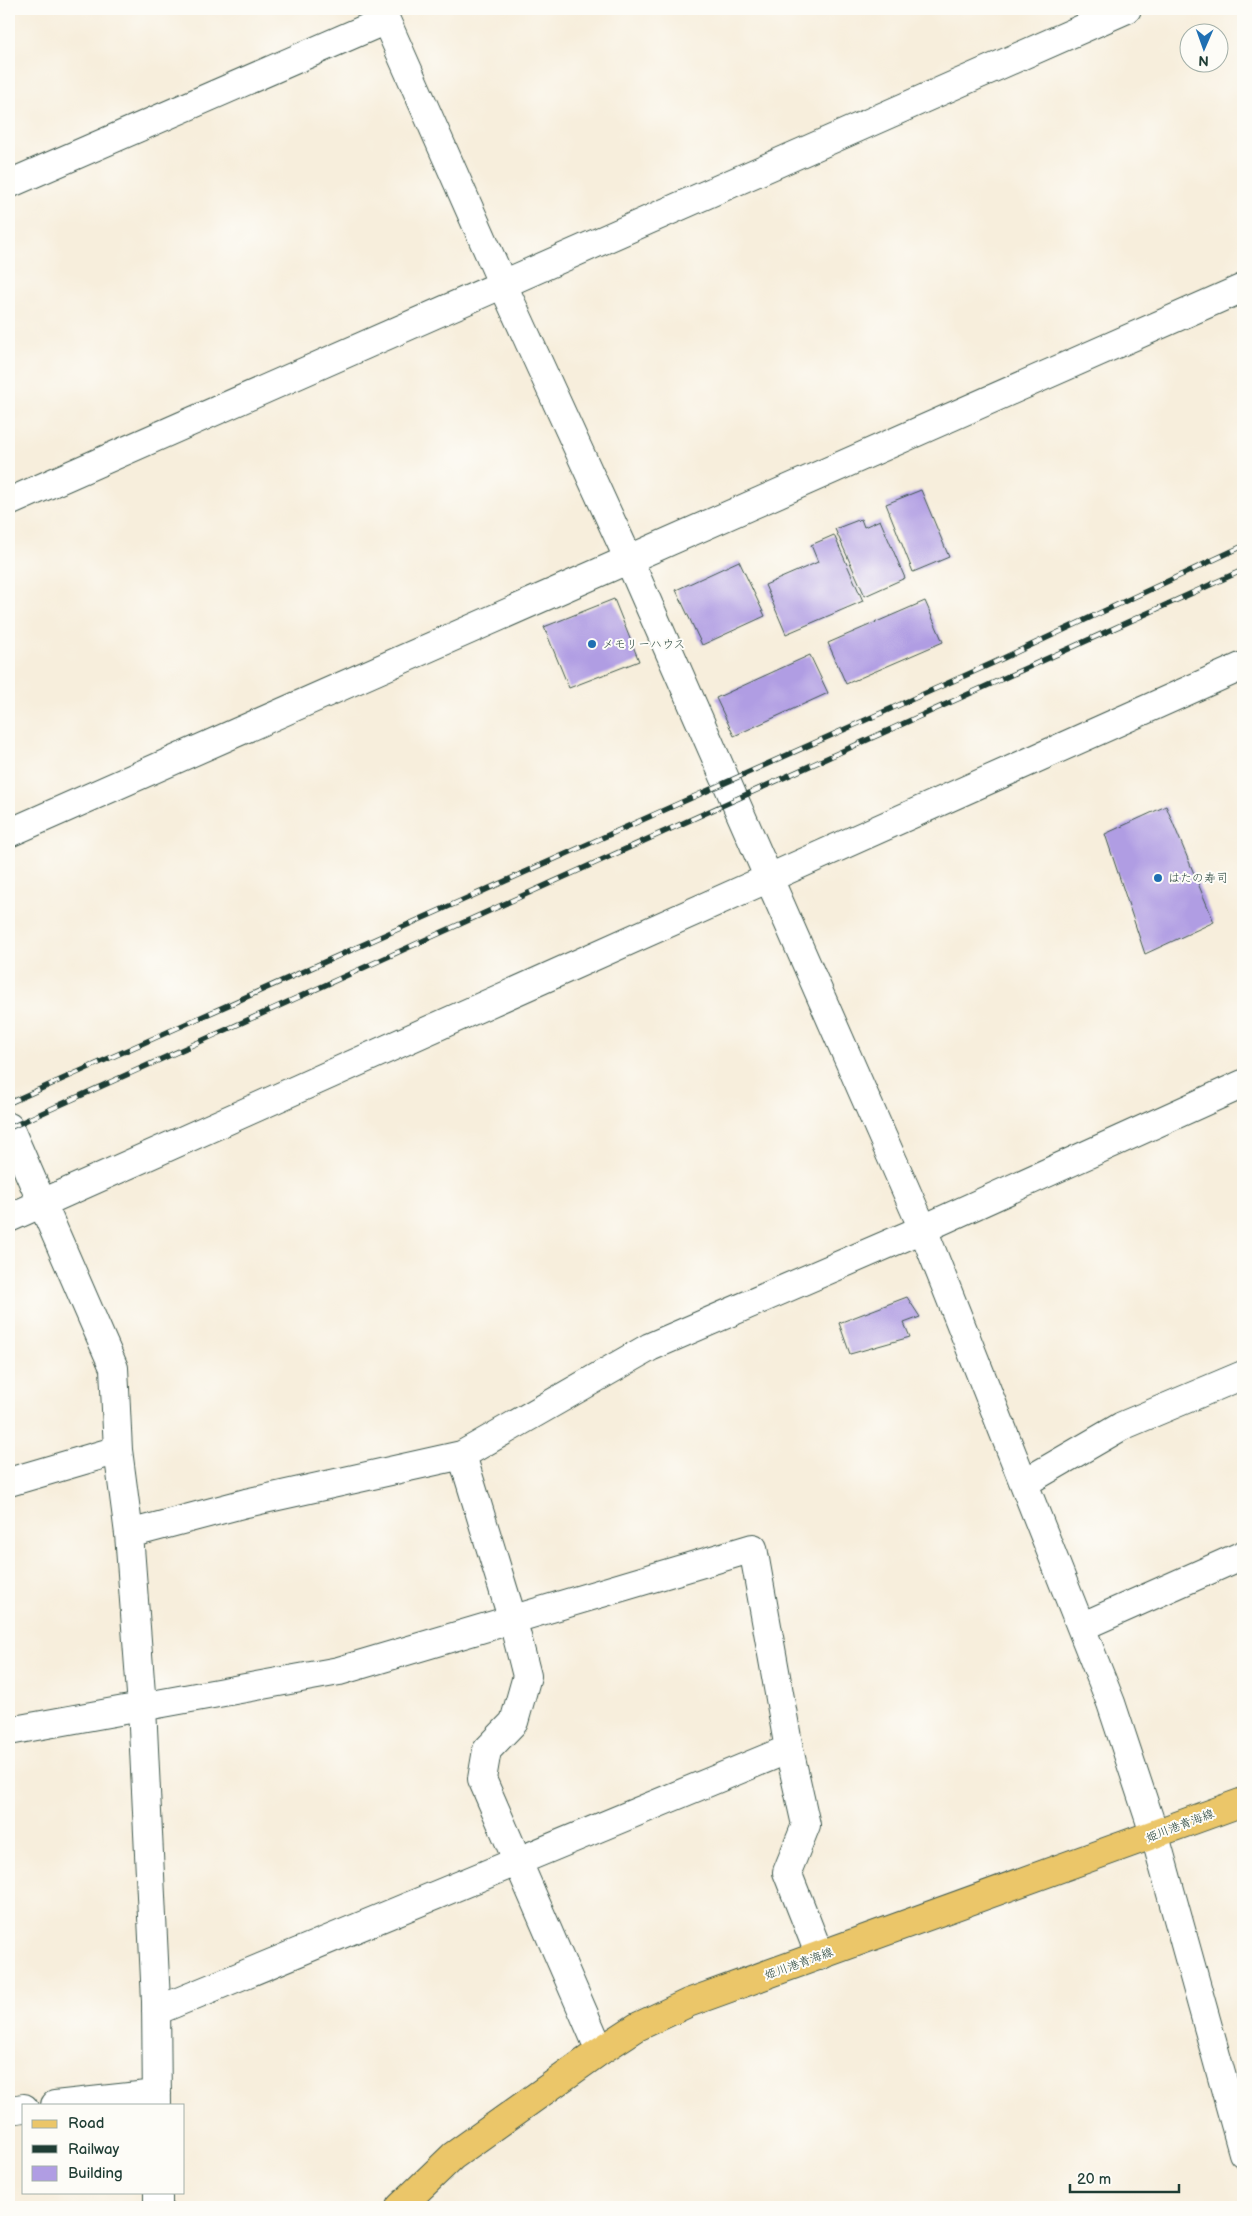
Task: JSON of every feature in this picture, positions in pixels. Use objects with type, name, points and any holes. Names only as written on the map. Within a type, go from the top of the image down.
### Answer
[{"type":"main road","name":"姫川港青海線","points":[[400,2207],[453,2156],[600,2051],[637,2027],[688,2003],[1155,1836],[1243,1802]]},
{"type":"street","points":[[9,502],[1127,9]]},
{"type":"street","points":[[9,184],[383,14],[503,285],[629,560],[923,1230],[1111,1702],[1155,1836],[1243,2153]]},
{"type":"street","points":[[9,834],[1243,288]]},
{"type":"street","points":[[9,1218],[1243,666]]},
{"type":"street","points":[[128,1534],[246,1503],[462,1455],[650,1347],[923,1230],[1243,1084]]},
{"type":"street","points":[[9,1127],[114,1368],[118,1450],[128,1534],[142,1707],[156,2011],[157,2099],[72,2104]]},
{"type":"street","points":[[1024,1483],[1122,1426],[1243,1375]]},
{"type":"street","points":[[9,1482],[118,1450]]},
{"type":"street","points":[[462,1455],[513,1621],[527,1676],[514,1722],[487,1750],[482,1779],[600,2051]]},
{"type":"street","points":[[9,1731],[339,1671],[513,1621],[753,1548],[789,1749],[806,1825],[787,1872],[820,1956]]},
{"type":"street","points":[[1081,1627],[1243,1555]]},
{"type":"street","points":[[156,2011],[789,1749]]},
{"type":"street","points":[[9,2110],[22,2108]]},
{"type":"street","points":[[158,2194],[158,2207]]},
{"type":"building","points":[[921,490],[949,557],[913,572],[886,504]]},
{"type":"building","points":[[861,519],[864,527],[880,520],[905,578],[865,596],[835,529]]},
{"type":"building","points":[[834,535],[863,601],[786,634],[765,585],[818,562],[811,545]]},
{"type":"building","points":[[739,561],[765,616],[702,645],[676,590]]},
{"type":"building","name":"メモリーハウス","points":[[614,599],[639,661],[569,688],[544,627]]},
{"type":"building","points":[[925,601],[943,642],[846,684],[828,643]]},
{"type":"building","points":[[810,655],[828,693],[734,736],[716,698]]},
{"type":"building","name":"はたの寿司","points":[[1166,806],[1214,922],[1145,954],[1105,834]]},
{"type":"building","points":[[907,1297],[920,1317],[904,1323],[910,1337],[850,1354],[839,1323]]},
{"type":"railway","points":[[9,1103],[993,663],[1243,546]]},
{"type":"railway","points":[[9,1128],[1243,570]]},
{"type":"place","name":"メモリーハウス","points":[[592,644]]},
{"type":"place","name":"はたの寿司","points":[[1158,878]]}]
